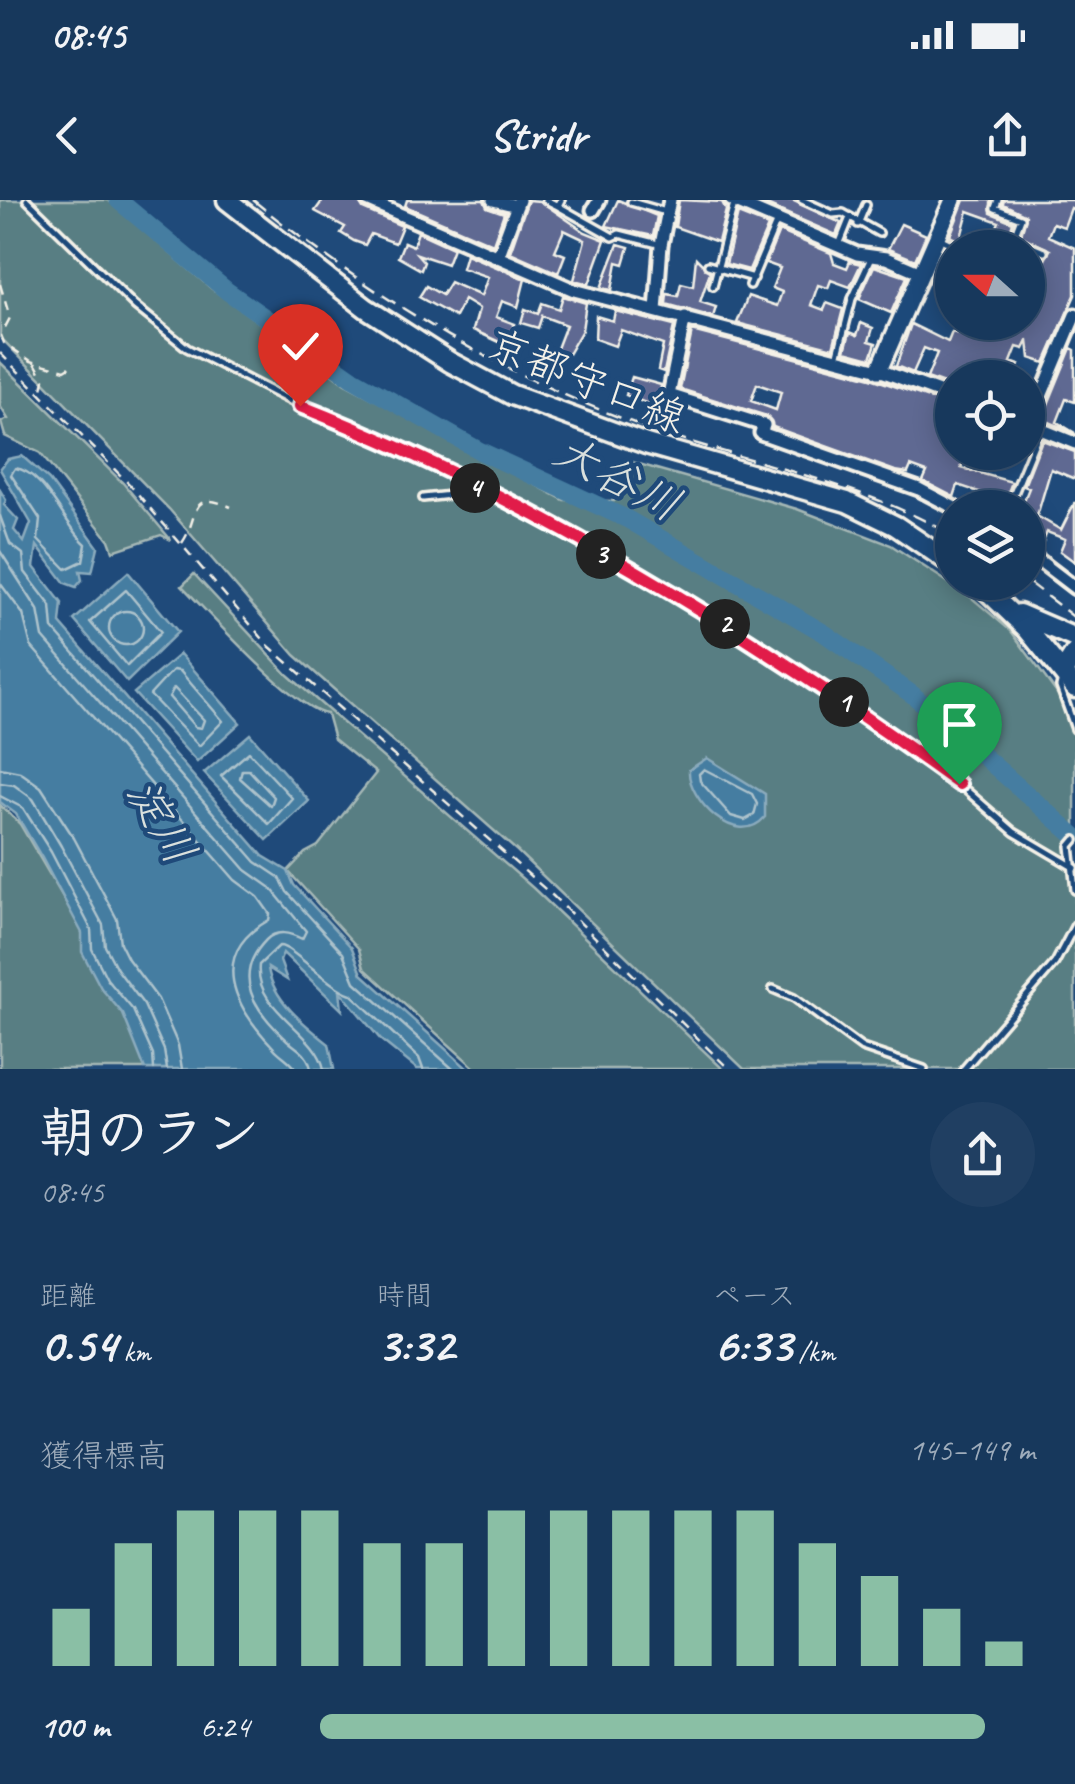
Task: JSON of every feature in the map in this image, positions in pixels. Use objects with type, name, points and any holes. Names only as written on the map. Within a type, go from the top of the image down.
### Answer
[{"type":"main road","name":"京都守口線","points":[[227,200],[366,308],[450,362],[512,395],[646,444],[847,502],[896,526],[935,552]]},
{"type":"main road","points":[[1000,600],[1022,616],[1075,638]]},
{"type":"main road","points":[[1002,602],[1064,670],[1075,688]]},
{"type":"main road","points":[[1064,670],[1075,653]]},
{"type":"street","points":[[368,200],[574,290],[837,358],[935,391]]},
{"type":"street","points":[[493,200],[518,203],[498,257]]},
{"type":"street","points":[[940,230],[953,200]]},
{"type":"street","points":[[733,201],[839,247],[870,258],[886,258],[921,273]]},
{"type":"street","points":[[656,311],[668,206]]},
{"type":"street","points":[[880,370],[935,242]]},
{"type":"street","points":[[1045,393],[1075,316]]},
{"type":"street","points":[[685,317],[668,396],[764,426],[761,433],[903,482],[935,498]]},
{"type":"street","points":[[1045,431],[1075,443]]},
{"type":"street","points":[[1045,565],[1075,588]]},
{"type":"lane","points":[[26,200],[135,306],[187,348],[300,406],[382,438],[746,636],[947,775],[1014,832],[1074,868]]},
{"type":"lane","points":[[546,200],[560,203],[597,232],[661,245]]},
{"type":"lane","points":[[802,200],[834,214],[844,213],[849,220],[879,233]]},
{"type":"lane","points":[[998,200],[995,208],[1021,218],[1016,230]]},
{"type":"lane","points":[[713,286],[733,201]]},
{"type":"lane","points":[[631,202],[668,206]]},
{"type":"lane","points":[[858,224],[866,205]]},
{"type":"lane","points":[[750,285],[778,220]]},
{"type":"lane","points":[[839,247],[849,220]]},
{"type":"lane","points":[[837,358],[852,299],[870,258]]},
{"type":"lane","points":[[708,265],[754,278]]},
{"type":"lane","points":[[422,498],[469,493],[475,488]]},
{"type":"lane","points":[[1064,670],[1060,687],[1075,729]]},
{"type":"lane","points":[[1075,840],[1070,846],[1075,890]]},
{"type":"lane","points":[[964,1069],[1055,962],[1075,925]]},
{"type":"lane","points":[[773,989],[794,998],[862,1048],[924,1069]]},
{"type":"path","points":[[0,284],[10,318],[1,337],[7,346],[35,362],[60,370],[73,365]]},
{"type":"path","points":[[0,354],[130,485],[270,646],[553,896],[729,1069]]},
{"type":"path","points":[[35,362],[44,379],[40,397]]},
{"type":"path","points":[[182,544],[192,513],[204,501],[212,499],[231,508]]},
{"type":"green space","points":[[0,200],[108,200],[212,289],[345,384],[564,500],[614,501],[632,462],[797,509],[891,545],[935,574],[935,600],[974,600],[1011,631],[1075,718],[1075,1069],[744,1069],[517,851],[295,655],[169,509],[0,337]]},
{"type":"green space","points":[[0,362],[123,483],[171,540],[161,535],[113,551],[109,540],[40,453],[5,436],[1,422],[8,419],[0,406]]},
{"type":"green space","points":[[194,574],[288,675],[533,888],[723,1069],[476,1069],[364,968],[359,949],[288,871],[318,846],[376,773],[334,739],[327,714],[274,679],[182,586]]},
{"type":"green space","points":[[0,805],[20,824],[164,1069],[0,1069]]},
{"type":"water","name":"淀川","points":[[22,456],[49,480],[98,547],[92,572],[80,571],[82,580],[76,587],[65,583],[37,546],[34,567],[62,603],[60,623],[263,856],[288,871],[294,885],[352,948],[362,974],[468,1069],[417,1069],[381,1040],[340,991],[342,1010],[283,953],[280,961],[287,980],[268,968],[271,979],[291,1010],[329,1044],[334,1069],[145,1069],[123,1014],[101,988],[82,952],[82,933],[42,858],[16,814],[0,802],[0,490],[6,500],[4,505],[18,520],[14,530],[24,542],[31,523],[0,469],[8,459]]},
{"type":"water","points":[[128,572],[178,632],[127,682],[74,620]]},
{"type":"water","points":[[180,654],[240,723],[197,762],[134,693]]},
{"type":"water","points":[[250,734],[309,801],[267,840],[204,773]]},
{"type":"water","points":[[707,758],[765,794],[765,817],[754,826],[741,828],[716,817],[705,806],[696,794],[689,770]]},
{"type":"building","points":[[323,200],[358,200],[363,209],[402,226],[395,243],[371,234],[365,245],[354,241],[341,233],[345,227],[315,211]]},
{"type":"building","points":[[407,200],[484,200],[487,207],[504,213],[493,244],[405,206]]},
{"type":"building","points":[[528,200],[540,201],[585,232],[605,240],[589,284],[574,280],[585,240],[564,230],[555,251],[565,255],[558,273],[510,252]]},
{"type":"building","points":[[618,200],[657,216],[653,236],[606,226]]},
{"type":"building","points":[[679,200],[722,202],[726,210],[718,242],[675,227]]},
{"type":"building","points":[[755,200],[792,200],[841,223],[836,235]]},
{"type":"building","points":[[964,200],[991,200],[991,213],[1013,222],[1010,230],[996,230],[999,222],[968,211],[963,230],[952,230]]},
{"type":"building","points":[[1004,200],[1075,200],[1075,210],[1071,208],[1064,227],[1053,223],[1048,236],[1075,248],[1075,295],[1045,363],[1030,358],[1028,341],[1024,349],[1017,347],[1012,360],[935,360],[935,381],[927,378],[937,353],[924,348],[913,373],[896,366],[911,324],[935,336],[935,340],[948,342],[1045,340],[1045,260],[1050,250],[1045,248],[1045,230],[1022,230],[1026,215],[1003,204]]},
{"type":"building","points":[[738,214],[768,226],[749,270],[726,264]]},
{"type":"building","points":[[901,224],[926,235],[915,260],[888,249]]},
{"type":"building","points":[[779,231],[831,253],[834,263],[847,268],[850,261],[861,264],[850,287],[831,280],[828,288],[818,285],[811,305],[824,310],[827,303],[843,309],[833,348],[737,323],[748,296],[777,306],[782,292],[772,288],[780,268],[766,263]]},
{"type":"building","points":[[418,232],[453,248],[447,264],[417,254],[424,262],[421,270],[398,257],[404,242],[413,246]]},
{"type":"building","points":[[618,244],[629,247],[624,264],[617,262],[612,290],[601,288]]},
{"type":"building","points":[[466,254],[525,279],[518,307],[502,301],[496,317],[515,324],[506,345],[473,330],[479,309],[464,300],[455,317],[419,297],[426,286],[442,295],[450,282],[481,296],[488,277],[462,268]]},
{"type":"building","points":[[696,258],[710,272],[700,302],[716,307],[713,317],[666,304],[667,294],[678,296],[681,283],[693,286]]},
{"type":"building","points":[[874,266],[907,277],[891,313],[859,299]]},
{"type":"building","points":[[563,296],[586,303],[582,330],[567,356],[556,351],[566,325],[542,316],[538,328],[521,323],[525,309],[538,314],[542,303],[559,309]]},
{"type":"building","points":[[615,311],[674,326],[664,372],[658,370],[663,345],[621,330],[615,346],[595,339],[596,316],[613,321]]},
{"type":"building","points":[[861,323],[873,328],[869,341],[876,343],[871,358],[845,351],[850,332],[857,335]]},
{"type":"building","points":[[692,331],[871,378],[935,400],[935,470],[968,470],[1012,482],[1009,490],[973,490],[958,485],[956,490],[940,490],[923,481],[927,472],[911,466],[908,473],[895,471],[773,427],[767,416],[680,389]],"holes":[[[757,384],[781,392],[776,410],[751,401]]]},
{"type":"building","points":[[1071,348],[1075,350],[1075,402],[1066,399],[1057,422],[1075,433],[1045,420]]},
{"type":"building","points":[[632,377],[661,385],[660,398],[670,405],[667,412],[626,395]]},
{"type":"building","points":[[1045,441],[1075,452],[1075,479],[1051,469],[1045,490],[1028,490],[1024,486],[1030,470],[1045,470]]},
{"type":"building","points":[[1075,502],[1075,562],[1060,551],[1065,539],[1047,532],[1045,537],[1045,521],[1061,530]]},
{"type":"waterway","name":"大谷川","points":[[118,200],[227,291],[353,379],[480,451],[627,519],[824,633],[913,695],[1075,836]]},
{"type":"railway","points":[[253,200],[396,304],[549,388],[660,432],[845,488],[935,526]]},
{"type":"railway","points":[[1045,595],[1075,618]]},
{"type":"route","points":[[300,406],[434,463],[705,612],[817,683],[959,784]]}]
